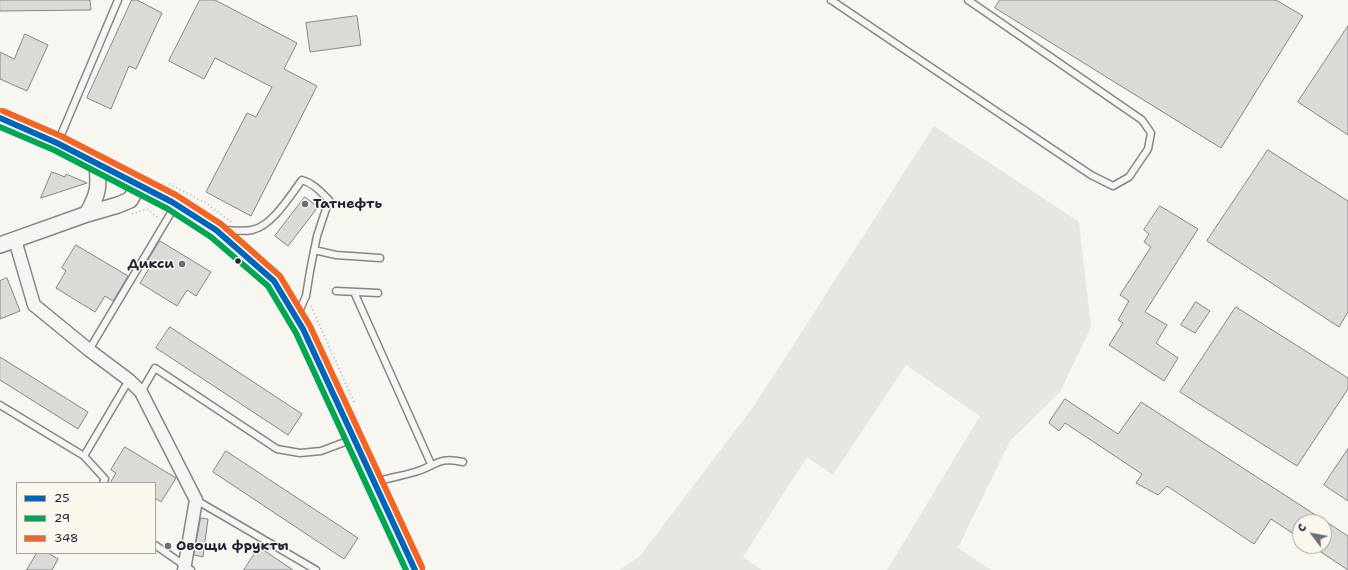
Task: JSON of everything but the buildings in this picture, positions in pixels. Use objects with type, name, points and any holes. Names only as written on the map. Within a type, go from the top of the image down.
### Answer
[{"type":"main road","points":[[0,118],[57,143],[139,185],[178,196],[274,281],[297,317],[414,570]]},
{"type":"street","points":[[87,214],[96,198],[99,185],[97,163]]},
{"type":"street","points":[[0,245],[130,200],[139,185]]},
{"type":"street","points":[[15,240],[34,305],[89,350],[129,380],[140,392],[196,500],[186,569]]},
{"type":"lane","points":[[57,143],[118,0]]},
{"type":"lane","points":[[831,0],[1091,175],[1113,186],[1130,177],[1148,149],[1151,133],[1142,120],[968,0]]},
{"type":"lane","points":[[216,230],[243,231],[253,229],[268,222],[302,180],[309,182],[329,200],[317,236],[306,296],[297,317]]},
{"type":"lane","points":[[89,350],[178,196]]},
{"type":"lane","points":[[314,250],[336,255],[380,258]]},
{"type":"lane","points":[[336,291],[378,293]]},
{"type":"lane","points":[[354,292],[431,464]]},
{"type":"lane","points":[[140,392],[156,368],[277,449],[300,453],[321,451],[353,439]]},
{"type":"lane","points":[[84,456],[129,380]]},
{"type":"lane","points":[[0,405],[84,456],[105,479],[104,482]]},
{"type":"lane","points":[[374,482],[416,472],[431,464],[451,460],[463,462]]},
{"type":"lane","points":[[196,500],[316,570]]},
{"type":"lane","points":[[156,546],[186,569]]},
{"type":"path","points":[[178,196],[206,203],[243,231]]},
{"type":"path","points":[[132,214],[147,209],[161,220]]},
{"type":"shaded area","points":[[934,126],[1079,222],[1091,327],[1060,392],[1010,441],[958,548],[991,570],[887,570],[980,416],[906,365],[833,475],[807,457],[743,557],[762,570],[619,570],[640,556],[754,406]]},
{"type":"transit line","name":"348","points":[[3,111],[61,136],[176,195],[221,224],[280,276],[310,326],[422,567]]},
{"type":"transit line","name":"25","points":[[0,118],[57,143],[172,202],[216,230],[274,281],[303,329],[415,570]]},
{"type":"transit line","name":"29","points":[[0,127],[54,150],[168,209],[211,237],[268,286],[296,333],[406,570]]},
{"type":"place","name":"Татнефть","points":[[305,204]]},
{"type":"place","name":"Дикси","points":[[182,264]]},
{"type":"place","name":"Овощи фрукты","points":[[168,546]]}]
